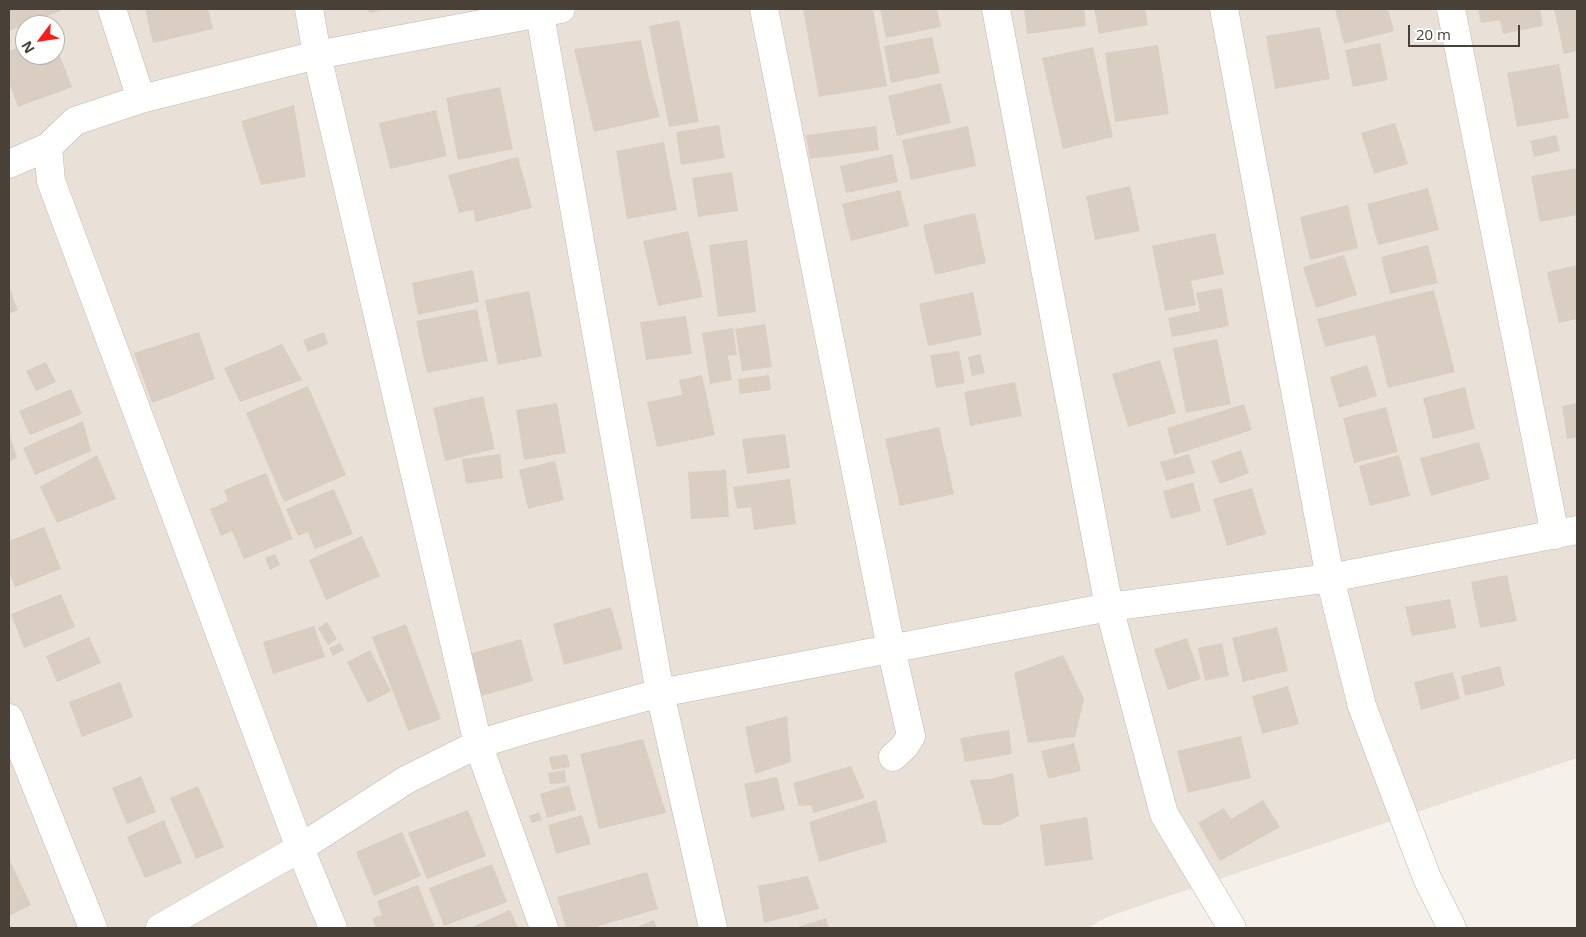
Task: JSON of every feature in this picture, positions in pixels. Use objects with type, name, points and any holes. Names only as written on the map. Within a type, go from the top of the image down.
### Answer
[{"type":"street","points":[[112,9],[140,99]]},
{"type":"street","points":[[309,9],[317,55],[478,744],[544,928]]},
{"type":"street","points":[[764,9],[891,648],[911,736],[894,757]]},
{"type":"street","points":[[996,9],[1109,607],[1164,814],[1232,928]]},
{"type":"street","points":[[1224,9],[1330,578],[1362,706],[1428,878],[1452,928]]},
{"type":"street","points":[[160,928],[300,848],[406,780],[478,744],[528,729],[660,693],[891,648],[1109,607],[1330,578],[1566,533],[1451,9]]},
{"type":"street","points":[[9,164],[48,147],[75,121],[140,99],[317,55],[546,10],[660,693],[713,928]]},
{"type":"street","points":[[48,147],[51,181],[300,848],[333,928]]},
{"type":"street","points":[[9,718],[93,928]]},
{"type":"shaded area","points":[[9,9],[1577,9],[1577,758],[1107,917],[1088,928],[9,928]]},
{"type":"building","points":[[9,9],[65,9],[50,15],[15,15],[15,29],[9,31]]},
{"type":"building","points":[[145,9],[208,9],[213,29],[153,43]]},
{"type":"building","points":[[368,9],[385,9],[385,10],[369,13]]},
{"type":"building","points":[[803,9],[873,9],[887,86],[819,97]]},
{"type":"building","points":[[880,9],[937,9],[941,27],[886,38]]},
{"type":"building","points":[[1024,9],[1084,9],[1086,26],[1027,34]]},
{"type":"building","points":[[1094,9],[1145,9],[1148,25],[1099,34]]},
{"type":"building","points":[[1335,9],[1388,9],[1394,31],[1344,44]]},
{"type":"building","points":[[1478,9],[1540,9],[1543,26],[1503,34],[1500,20],[1481,23]]},
{"type":"building","points":[[1554,9],[1577,9],[1577,51],[1564,54]]},
{"type":"building","points":[[679,20],[699,122],[669,127],[649,26]]},
{"type":"building","points":[[1320,27],[1330,79],[1275,89],[1266,36]]},
{"type":"building","points":[[932,37],[940,73],[891,83],[884,46]]},
{"type":"building","points":[[641,40],[650,83],[660,117],[594,132],[574,49]]},
{"type":"building","points":[[1380,43],[1388,80],[1353,87],[1345,50]]},
{"type":"building","points":[[1158,45],[1169,114],[1115,122],[1105,53]]},
{"type":"building","points":[[1093,47],[1113,137],[1063,149],[1042,58]]},
{"type":"building","points":[[15,49],[15,65],[64,65],[72,87],[18,107],[9,82],[9,51]]},
{"type":"building","points":[[1559,64],[1569,118],[1517,127],[1507,73]]},
{"type":"building","points":[[941,83],[951,123],[897,136],[888,96]]},
{"type":"building","points":[[500,87],[513,149],[458,160],[446,98]]},
{"type":"building","points":[[294,105],[306,177],[261,185],[241,121]]},
{"type":"building","points":[[436,110],[447,156],[390,169],[379,123]]},
{"type":"building","points":[[1395,123],[1408,164],[1374,174],[1361,133]]},
{"type":"building","points":[[719,125],[725,158],[681,165],[676,132]]},
{"type":"building","points":[[876,126],[879,150],[810,159],[806,135]]},
{"type":"building","points":[[968,126],[976,166],[911,180],[902,140]]},
{"type":"building","points":[[1556,135],[1560,151],[1534,157],[1530,141]]},
{"type":"building","points":[[664,142],[677,210],[627,219],[616,151]]},
{"type":"building","points":[[892,154],[898,182],[846,193],[840,166]]},
{"type":"building","points":[[518,157],[532,208],[476,222],[473,210],[459,213],[448,175]]},
{"type":"building","points":[[1577,168],[1577,215],[1540,222],[1531,176]]},
{"type":"building","points":[[732,172],[738,211],[698,217],[692,178]]},
{"type":"building","points":[[1130,186],[1140,231],[1095,240],[1086,196]]},
{"type":"building","points":[[1428,188],[1439,230],[1378,245],[1367,204]]},
{"type":"building","points":[[900,190],[909,226],[851,241],[842,204]]},
{"type":"building","points":[[1348,205],[1358,248],[1310,260],[1300,217]]},
{"type":"building","points":[[975,213],[986,263],[935,275],[923,225]]},
{"type":"building","points":[[688,231],[703,297],[658,306],[643,241]]},
{"type":"building","points":[[1215,233],[1224,274],[1191,281],[1196,305],[1165,311],[1152,246]]},
{"type":"building","points":[[747,240],[756,312],[718,317],[709,245]]},
{"type":"building","points":[[1428,245],[1438,283],[1390,294],[1381,257]]},
{"type":"building","points":[[1344,255],[1357,295],[1316,308],[1303,267]]},
{"type":"building","points":[[1577,265],[1577,319],[1559,323],[1547,272]]},
{"type":"building","points":[[473,270],[479,302],[418,315],[412,283]]},
{"type":"building","points":[[9,287],[18,310],[9,314]]},
{"type":"building","points":[[1222,288],[1229,326],[1172,337],[1168,318],[1200,311],[1196,293]]},
{"type":"building","points":[[1434,290],[1455,372],[1388,388],[1375,335],[1325,347],[1317,319]]},
{"type":"building","points":[[529,291],[542,356],[498,365],[485,300]]},
{"type":"building","points":[[973,292],[982,335],[928,346],[919,304]]},
{"type":"building","points":[[477,309],[488,361],[427,373],[416,321]]},
{"type":"building","points":[[686,316],[692,354],[646,360],[640,322]]},
{"type":"building","points":[[765,324],[772,367],[742,371],[735,329]]},
{"type":"building","points":[[733,328],[737,355],[728,356],[732,380],[710,384],[702,333]]},
{"type":"building","points":[[199,332],[215,379],[152,403],[134,353]]},
{"type":"building","points":[[324,332],[328,344],[308,352],[303,340]]},
{"type":"building","points":[[1217,339],[1231,404],[1186,413],[1173,348]]},
{"type":"building","points":[[282,344],[302,380],[240,402],[224,368]]},
{"type":"building","points":[[959,351],[965,383],[936,388],[930,355]]},
{"type":"building","points":[[980,354],[985,373],[972,376],[968,357]]},
{"type":"building","points":[[1160,360],[1176,413],[1128,427],[1112,374]]},
{"type":"building","points":[[46,362],[56,382],[36,391],[26,371]]},
{"type":"building","points":[[1367,365],[1377,396],[1339,408],[1330,377]]},
{"type":"building","points":[[702,375],[715,435],[657,447],[647,402],[682,395],[679,380]]},
{"type":"building","points":[[769,375],[771,390],[740,394],[738,379]]},
{"type":"building","points":[[1015,382],[1022,416],[970,426],[964,392]]},
{"type":"building","points":[[308,386],[346,475],[284,502],[246,413]]},
{"type":"building","points":[[1465,387],[1475,429],[1433,439],[1423,398]]},
{"type":"building","points":[[71,389],[82,414],[30,435],[19,411]]},
{"type":"building","points":[[483,396],[495,449],[445,461],[433,408]]},
{"type":"building","points":[[557,403],[566,453],[524,460],[516,410]]},
{"type":"building","points":[[1577,403],[1577,437],[1567,439],[1562,406]]},
{"type":"building","points":[[1244,404],[1252,430],[1174,455],[1167,428]]},
{"type":"building","points":[[1386,407],[1398,452],[1354,463],[1343,418]]},
{"type":"building","points":[[83,421],[91,451],[35,475],[23,448]]},
{"type":"building","points":[[939,427],[954,494],[900,506],[885,439]]},
{"type":"building","points":[[9,432],[17,458],[9,462]]},
{"type":"building","points":[[785,434],[790,468],[747,474],[742,439]]},
{"type":"building","points":[[1479,442],[1490,479],[1431,496],[1420,458]]},
{"type":"building","points":[[1241,450],[1249,473],[1220,484],[1211,461]]},
{"type":"building","points":[[500,454],[503,478],[466,484],[462,459]]},
{"type":"building","points":[[1189,454],[1195,473],[1166,481],[1160,462]]},
{"type":"building","points":[[97,455],[116,499],[57,523],[40,487]]},
{"type":"building","points":[[1399,455],[1410,496],[1370,506],[1359,466]]},
{"type":"building","points":[[555,461],[564,500],[528,509],[519,470]]},
{"type":"building","points":[[726,470],[729,517],[691,519],[688,472]]},
{"type":"building","points":[[266,473],[293,539],[244,559],[232,531],[221,536],[210,509],[228,501],[224,490]]},
{"type":"building","points":[[790,479],[796,524],[754,530],[751,507],[737,509],[733,487]]},
{"type":"building","points":[[1193,482],[1201,511],[1171,519],[1163,491]]},
{"type":"building","points":[[1252,488],[1266,534],[1227,546],[1213,499]]},
{"type":"building","points":[[334,489],[353,534],[315,549],[308,532],[298,536],[286,509]]},
{"type":"building","points":[[44,527],[61,569],[15,587],[9,572],[9,541]]},
{"type":"building","points":[[362,536],[380,576],[326,600],[309,560]]},
{"type":"building","points":[[275,554],[280,565],[270,570],[265,558]]},
{"type":"building","points":[[1507,575],[1517,621],[1480,628],[1471,582]]},
{"type":"building","points":[[61,594],[75,627],[24,648],[11,614]]},
{"type":"building","points":[[1450,599],[1456,628],[1412,636],[1405,607]]},
{"type":"building","points":[[611,607],[623,649],[564,665],[553,624]]},
{"type":"building","points":[[327,622],[337,639],[328,645],[318,628]]},
{"type":"building","points":[[406,624],[441,719],[408,731],[372,637]]},
{"type":"building","points":[[314,626],[325,657],[273,674],[263,642]]},
{"type":"building","points":[[1277,627],[1288,671],[1243,682],[1232,638]]},
{"type":"building","points":[[89,637],[101,663],[57,682],[46,656]]},
{"type":"building","points":[[1187,638],[1201,679],[1168,690],[1154,649]]},
{"type":"building","points":[[521,639],[533,681],[478,697],[466,655]]},
{"type":"building","points":[[340,643],[344,650],[333,656],[329,648]]},
{"type":"building","points":[[1222,643],[1229,676],[1205,681],[1198,648]]},
{"type":"building","points":[[370,650],[391,691],[368,703],[347,662]]},
{"type":"building","points":[[1063,655],[1084,699],[1075,737],[1028,743],[1014,673]]},
{"type":"building","points":[[1500,666],[1505,686],[1465,696],[1461,676]]},
{"type":"building","points":[[1453,672],[1460,699],[1421,710],[1414,682]]},
{"type":"building","points":[[120,682],[133,717],[82,737],[69,702]]},
{"type":"building","points":[[1288,686],[1299,724],[1262,734],[1252,696]]},
{"type":"building","points":[[787,716],[791,762],[755,774],[745,727]]},
{"type":"building","points":[[1009,730],[1012,754],[965,762],[960,738]]},
{"type":"building","points":[[1241,736],[1251,778],[1188,793],[1177,751]]},
{"type":"building","points":[[643,739],[666,813],[599,829],[580,754]]},
{"type":"building","points":[[1074,743],[1081,771],[1048,779],[1041,751]]},
{"type":"building","points":[[567,754],[570,767],[552,770],[549,757]]},
{"type":"building","points":[[851,766],[865,798],[813,813],[811,805],[799,806],[793,783]]},
{"type":"building","points":[[565,770],[566,783],[550,784],[548,773]]},
{"type":"building","points":[[1013,773],[1019,816],[1001,825],[983,825],[970,780],[990,779]]},
{"type":"building","points":[[141,776],[156,812],[127,824],[112,788]]},
{"type":"building","points":[[777,777],[785,810],[751,818],[744,784]]},
{"type":"building","points":[[569,785],[576,810],[547,818],[540,794]]},
{"type":"building","points":[[198,786],[224,847],[196,859],[170,798]]},
{"type":"building","points":[[876,800],[887,842],[819,862],[809,822]]},
{"type":"building","points":[[1263,800],[1280,827],[1220,861],[1198,823],[1224,808],[1231,819]]},
{"type":"building","points":[[468,810],[486,856],[427,879],[408,833]]},
{"type":"building","points":[[539,812],[542,820],[532,823],[529,816]]},
{"type":"building","points":[[582,815],[591,844],[556,854],[548,825]]},
{"type":"building","points":[[1087,817],[1093,860],[1045,866],[1040,825]]},
{"type":"building","points":[[164,820],[182,863],[145,878],[127,837]]},
{"type":"building","points":[[402,832],[421,876],[374,896],[356,852]]},
{"type":"building","points":[[9,859],[31,905],[9,916]]},
{"type":"building","points":[[492,864],[507,902],[444,926],[429,888]]},
{"type":"building","points":[[647,872],[658,909],[592,928],[566,928],[557,897]]},
{"type":"building","points":[[808,876],[819,909],[764,923],[758,886]]},
{"type":"building","points":[[418,885],[435,928],[376,928],[372,918],[382,915],[377,901]]},
{"type":"building","points":[[510,910],[518,928],[470,928]]},
{"type":"building","points":[[826,918],[829,928],[795,928]]},
{"type":"building","points":[[654,920],[657,928],[635,928]]}]
